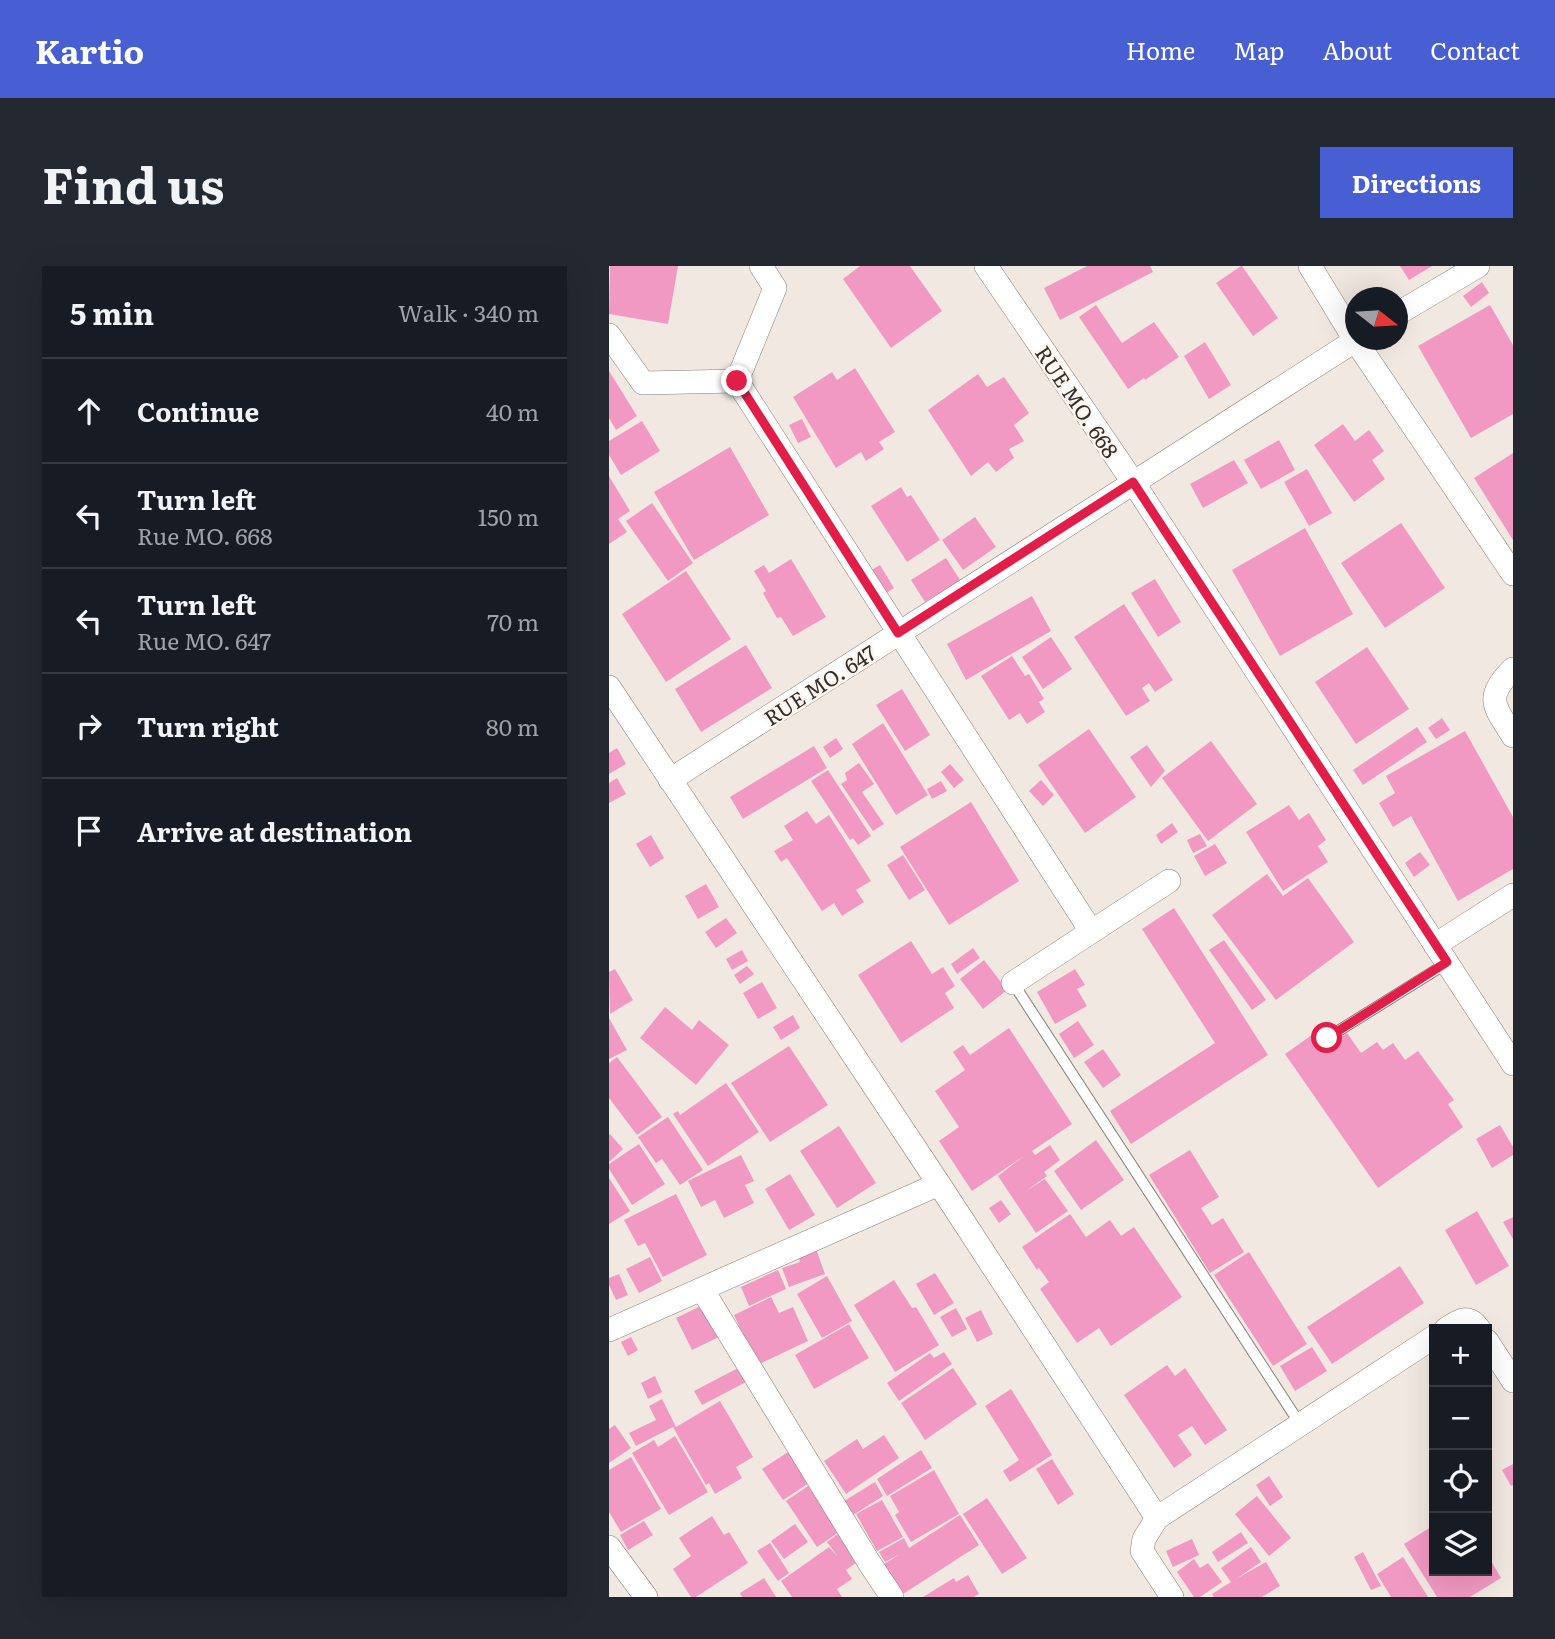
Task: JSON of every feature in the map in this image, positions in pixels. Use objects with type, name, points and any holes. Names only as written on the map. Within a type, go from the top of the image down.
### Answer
[{"type":"street","points":[[737,381],[775,288],[761,266]]},
{"type":"street","name":"RUE MO. 668","points":[[986,266],[1133,482],[1513,1064]]},
{"type":"street","points":[[1310,266],[1345,322]]},
{"type":"street","points":[[1408,308],[1478,266]]},
{"type":"street","points":[[609,335],[643,383],[737,381]]},
{"type":"street","name":"RUE MO. 647","points":[[670,780],[1345,347]]},
{"type":"street","points":[[1363,350],[1513,574]]},
{"type":"street","points":[[737,381],[1091,931]]},
{"type":"street","points":[[1513,669],[1496,693],[1494,708],[1513,736]]},
{"type":"street","points":[[609,687],[1157,1518]]},
{"type":"street","points":[[1013,983],[1169,881]]},
{"type":"street","points":[[1441,954],[1513,895]]},
{"type":"street","points":[[610,1327],[939,1184]]},
{"type":"street","points":[[702,1289],[892,1597]]},
{"type":"street","points":[[1454,1324],[1461,1320],[1476,1324]]},
{"type":"street","points":[[1172,1597],[1142,1552],[1144,1539],[1157,1518],[1429,1340]]},
{"type":"street","points":[[1492,1349],[1513,1381]]},
{"type":"street","points":[[609,1547],[646,1597]]},
{"type":"lane","points":[[1327,1038],[1441,954]]},
{"type":"lane","points":[[1013,983],[1300,1424]]},
{"type":"building","points":[[610,266],[678,266],[668,324],[609,314]]},
{"type":"building","points":[[860,266],[910,266],[942,311],[891,348],[843,279]]},
{"type":"building","points":[[1087,266],[1150,266],[1153,272],[1060,320],[1044,288]]},
{"type":"building","points":[[1241,266],[1278,318],[1253,336],[1216,283]]},
{"type":"building","points":[[1400,266],[1432,266],[1409,280]]},
{"type":"building","points":[[1482,282],[1489,293],[1471,307],[1463,296]]},
{"type":"building","points":[[1096,305],[1122,343],[1154,322],[1179,357],[1128,389],[1079,317]]},
{"type":"building","points":[[1490,305],[1513,345],[1513,414],[1471,438],[1418,346]]},
{"type":"building","points":[[1205,342],[1231,385],[1209,399],[1184,356]]},
{"type":"building","points":[[855,368],[895,432],[879,442],[884,449],[866,461],[861,452],[836,468],[793,397],[832,372],[837,380]]},
{"type":"building","points":[[609,371],[637,416],[616,430],[609,418]]},
{"type":"building","points":[[978,374],[987,387],[1004,377],[1029,413],[1014,425],[1024,441],[1009,449],[1014,458],[996,472],[988,462],[971,476],[928,410]]},
{"type":"building","points":[[802,419],[811,437],[798,443],[789,425]]},
{"type":"building","points":[[642,421],[660,451],[621,475],[609,455],[609,441]]},
{"type":"building","points":[[1343,424],[1355,441],[1369,430],[1384,451],[1372,460],[1385,479],[1354,502],[1314,445]]},
{"type":"building","points":[[1279,440],[1295,470],[1261,489],[1244,460]]},
{"type":"building","points":[[730,447],[769,515],[694,560],[654,492]]},
{"type":"building","points":[[1513,453],[1513,540],[1474,478]]},
{"type":"building","points":[[1234,460],[1248,483],[1203,508],[1190,484]]},
{"type":"building","points":[[1307,469],[1332,513],[1309,526],[1284,482]]},
{"type":"building","points":[[609,476],[630,511],[618,519],[627,532],[609,544]]},
{"type":"building","points":[[901,487],[907,497],[911,495],[940,540],[907,562],[871,506]]},
{"type":"building","points":[[652,503],[693,563],[668,581],[626,521]]},
{"type":"building","points":[[975,517],[996,547],[963,570],[942,540]]},
{"type":"building","points":[[1401,523],[1445,588],[1385,628],[1341,563]]},
{"type":"building","points":[[1305,528],[1353,614],[1280,656],[1232,570]]},
{"type":"building","points":[[946,558],[960,580],[925,602],[911,580]]},
{"type":"building","points":[[791,559],[826,617],[793,636],[781,617],[777,618],[754,571],[764,565],[769,573]]},
{"type":"building","points":[[880,565],[894,588],[885,594],[870,571]]},
{"type":"building","points":[[686,571],[731,639],[666,682],[622,614]]},
{"type":"building","points":[[1155,579],[1181,622],[1158,637],[1131,593]]},
{"type":"building","points":[[1032,596],[1051,631],[966,680],[947,644]]},
{"type":"building","points":[[1124,604],[1173,680],[1155,692],[1149,683],[1142,688],[1150,701],[1126,716],[1074,637]]},
{"type":"building","points":[[1051,637],[1072,669],[1043,689],[1022,657]]},
{"type":"building","points":[[746,645],[772,688],[701,732],[675,689]]},
{"type":"building","points":[[1367,647],[1409,709],[1356,744],[1315,682]]},
{"type":"building","points":[[1012,656],[1025,676],[1029,674],[1044,699],[1039,702],[1045,712],[1027,724],[1020,713],[1009,720],[981,676]]},
{"type":"building","points":[[902,689],[930,735],[905,751],[876,705]]},
{"type":"building","points":[[1442,718],[1450,730],[1436,739],[1428,728]]},
{"type":"building","points":[[883,723],[928,795],[896,815],[852,744]]},
{"type":"building","points":[[1417,727],[1427,742],[1363,785],[1353,770]]},
{"type":"building","points":[[1089,729],[1136,797],[1085,833],[1038,765]]},
{"type":"building","points":[[1465,731],[1513,817],[1513,869],[1458,901],[1411,816],[1393,827],[1379,803],[1395,793],[1386,776]]},
{"type":"building","points":[[836,738],[843,749],[830,758],[823,747]]},
{"type":"building","points":[[1211,741],[1257,804],[1208,841],[1162,778]]},
{"type":"building","points":[[1147,745],[1165,771],[1151,787],[1130,757]]},
{"type":"building","points":[[814,746],[827,768],[743,819],[730,797]]},
{"type":"building","points":[[617,748],[626,764],[609,774],[609,753]]},
{"type":"building","points":[[859,763],[874,784],[862,792],[884,824],[873,831],[841,784],[847,780],[845,773]]},
{"type":"building","points":[[950,764],[964,780],[954,788],[941,772]]},
{"type":"building","points":[[828,770],[871,836],[858,845],[853,838],[850,840],[811,781]]},
{"type":"building","points":[[617,778],[626,794],[609,803],[609,783]]},
{"type":"building","points":[[1041,780],[1054,795],[1043,806],[1029,791]]},
{"type":"building","points":[[941,781],[947,791],[932,799],[927,789]]},
{"type":"building","points":[[971,802],[1019,881],[949,925],[900,847]]},
{"type":"building","points":[[1289,805],[1299,820],[1309,813],[1326,840],[1318,846],[1328,862],[1283,891],[1246,832]]},
{"type":"building","points":[[807,811],[816,824],[829,815],[871,881],[856,890],[864,902],[842,916],[834,903],[822,911],[787,858],[781,862],[774,851],[793,840],[784,826]]},
{"type":"building","points":[[1172,823],[1178,832],[1161,844],[1156,835]]},
{"type":"building","points":[[1200,834],[1207,846],[1193,853],[1187,840]]},
{"type":"building","points":[[651,835],[664,858],[650,867],[636,844]]},
{"type":"building","points":[[1215,844],[1227,863],[1205,876],[1194,856]]},
{"type":"building","points":[[1420,852],[1430,865],[1414,877],[1405,863]]},
{"type":"building","points":[[903,855],[925,890],[909,900],[887,865]]},
{"type":"building","points":[[1267,874],[1283,896],[1308,878],[1354,942],[1276,1000],[1212,915]]},
{"type":"building","points":[[706,884],[719,907],[698,919],[685,896]]},
{"type":"building","points":[[1174,908],[1268,1055],[1131,1144],[1110,1111],[1215,1043],[1142,929]]},
{"type":"building","points":[[726,918],[737,933],[716,948],[705,932]]},
{"type":"building","points":[[1224,940],[1266,1000],[1252,1010],[1209,950]]},
{"type":"building","points":[[911,941],[932,974],[943,967],[955,986],[945,993],[954,1008],[901,1043],[858,975]]},
{"type":"building","points":[[973,948],[980,958],[957,974],[951,964]]},
{"type":"building","points":[[742,950],[748,961],[732,970],[726,959]]},
{"type":"building","points":[[984,960],[1007,990],[983,1009],[960,979]]},
{"type":"building","points":[[747,966],[754,974],[740,984],[734,975]]},
{"type":"building","points":[[615,969],[633,1000],[610,1014],[609,972]]},
{"type":"building","points":[[1075,969],[1085,985],[1077,989],[1087,1006],[1055,1024],[1037,992]]},
{"type":"building","points":[[762,982],[777,1008],[758,1019],[743,993]]},
{"type":"building","points":[[665,1007],[692,1030],[699,1020],[729,1045],[696,1085],[640,1038]]},
{"type":"building","points":[[793,1015],[800,1028],[781,1040],[773,1027]]},
{"type":"building","points":[[609,1018],[627,1050],[609,1059]]},
{"type":"building","points":[[1078,1021],[1094,1045],[1074,1058],[1059,1034]]},
{"type":"building","points":[[1009,1028],[1072,1124],[1032,1151],[1035,1155],[1050,1145],[1060,1160],[1044,1172],[1047,1176],[1026,1191],[1045,1179],[1068,1211],[1036,1233],[998,1176],[1024,1156],[972,1191],[939,1141],[959,1127],[935,1091],[965,1070],[953,1052],[963,1045],[970,1055]]},
{"type":"building","points":[[1316,1032],[1327,1047],[1347,1033],[1361,1053],[1377,1042],[1383,1050],[1393,1043],[1405,1060],[1418,1051],[1454,1100],[1448,1104],[1463,1127],[1378,1188],[1285,1054]]},
{"type":"building","points":[[789,1046],[828,1105],[770,1142],[731,1083]]},
{"type":"building","points":[[1103,1049],[1121,1075],[1103,1088],[1084,1062]]},
{"type":"building","points":[[617,1057],[662,1117],[637,1135],[609,1098],[609,1063]]},
{"type":"building","points":[[726,1083],[759,1132],[708,1166],[673,1114],[678,1111],[680,1115]]},
{"type":"building","points":[[668,1117],[703,1170],[680,1185],[662,1159],[656,1163],[638,1137]]},
{"type":"building","points":[[1500,1125],[1513,1147],[1513,1155],[1492,1168],[1476,1139]]},
{"type":"building","points":[[839,1126],[876,1183],[837,1208],[800,1151]]},
{"type":"building","points":[[609,1135],[623,1149],[609,1162]]},
{"type":"building","points":[[1096,1140],[1124,1180],[1081,1210],[1054,1171]]},
{"type":"building","points":[[639,1144],[665,1184],[632,1205],[609,1169],[609,1164]]},
{"type":"building","points":[[1190,1150],[1219,1197],[1201,1208],[1212,1225],[1223,1218],[1244,1252],[1210,1273],[1149,1175]]},
{"type":"building","points":[[741,1155],[754,1181],[745,1185],[754,1203],[724,1218],[715,1200],[701,1207],[688,1181]]},
{"type":"building","points":[[790,1174],[815,1215],[789,1230],[765,1189]]},
{"type":"building","points":[[609,1178],[630,1211],[609,1224]]},
{"type":"building","points":[[676,1194],[707,1255],[663,1277],[645,1243],[638,1246],[624,1220]]},
{"type":"building","points":[[1001,1200],[1011,1214],[999,1223],[989,1208]]},
{"type":"building","points":[[1477,1211],[1509,1266],[1476,1285],[1445,1230]]},
{"type":"building","points":[[1070,1214],[1086,1237],[1110,1220],[1121,1236],[1134,1227],[1182,1297],[1111,1346],[1099,1328],[1077,1343],[1040,1289],[1049,1282],[1039,1268],[1037,1270],[1022,1247]]},
{"type":"building","points":[[1513,1217],[1513,1239],[1503,1222]]},
{"type":"building","points":[[815,1246],[825,1274],[789,1287],[782,1268],[800,1262],[797,1252]]},
{"type":"building","points":[[1249,1252],[1307,1344],[1273,1366],[1214,1275]]},
{"type":"building","points":[[650,1257],[662,1281],[639,1293],[626,1269]]},
{"type":"building","points":[[1400,1266],[1424,1303],[1332,1364],[1307,1327]]},
{"type":"building","points":[[778,1270],[786,1289],[749,1306],[741,1287]]},
{"type":"building","points":[[935,1273],[954,1303],[934,1315],[916,1284]]},
{"type":"building","points":[[619,1274],[628,1295],[616,1300],[609,1285],[609,1278]]},
{"type":"building","points":[[827,1276],[852,1321],[822,1338],[797,1294]]},
{"type":"building","points":[[894,1280],[912,1308],[916,1307],[939,1345],[895,1372],[854,1305]]},
{"type":"building","points":[[771,1297],[779,1313],[793,1307],[808,1341],[757,1365],[734,1315]]},
{"type":"building","points":[[707,1303],[723,1335],[692,1350],[676,1318]]},
{"type":"building","points":[[956,1308],[967,1329],[952,1337],[940,1317]]},
{"type":"building","points":[[981,1310],[993,1334],[977,1342],[965,1318]]},
{"type":"building","points":[[849,1324],[869,1358],[814,1389],[795,1355]]},
{"type":"building","points":[[631,1337],[638,1350],[628,1356],[621,1342]]},
{"type":"building","points":[[1312,1347],[1327,1371],[1295,1391],[1280,1366]]},
{"type":"building","points":[[944,1352],[952,1364],[899,1401],[887,1383],[930,1353],[934,1358]]},
{"type":"building","points":[[1167,1365],[1175,1376],[1185,1368],[1227,1430],[1205,1445],[1192,1426],[1178,1435],[1192,1455],[1174,1468],[1124,1395]]},
{"type":"building","points":[[742,1366],[750,1380],[702,1405],[694,1391]]},
{"type":"building","points":[[953,1368],[977,1404],[925,1440],[901,1403]]},
{"type":"building","points":[[655,1376],[662,1392],[648,1399],[641,1383]]},
{"type":"building","points":[[1011,1389],[1052,1455],[1010,1482],[1003,1471],[1019,1460],[985,1406]]},
{"type":"building","points":[[662,1399],[676,1427],[720,1401],[753,1457],[736,1467],[742,1478],[715,1494],[709,1483],[706,1485],[673,1427],[636,1446],[629,1433],[656,1420],[649,1406]]},
{"type":"building","points":[[615,1425],[631,1448],[609,1463],[609,1429]]},
{"type":"building","points":[[884,1435],[899,1458],[846,1494],[824,1461],[857,1439],[863,1449]]},
{"type":"building","points":[[675,1436],[708,1492],[669,1515],[632,1453],[654,1440],[658,1447]]},
{"type":"building","points":[[921,1450],[932,1468],[887,1496],[877,1479]]},
{"type":"building","points":[[788,1452],[809,1483],[783,1500],[762,1469]]},
{"type":"building","points":[[631,1457],[661,1509],[621,1532],[609,1512],[609,1470]]},
{"type":"building","points":[[1052,1459],[1074,1494],[1058,1505],[1036,1469]]},
{"type":"building","points":[[1513,1464],[1513,1485],[1511,1486],[1502,1470]]},
{"type":"building","points":[[934,1470],[959,1514],[911,1542],[895,1515],[899,1512],[890,1496]]},
{"type":"building","points":[[1269,1476],[1283,1497],[1270,1506],[1256,1485]]},
{"type":"building","points":[[875,1482],[883,1496],[853,1515],[844,1501]]},
{"type":"building","points":[[808,1486],[839,1532],[817,1547],[786,1501]]},
{"type":"building","points":[[1257,1496],[1291,1538],[1269,1556],[1235,1514]]},
{"type":"building","points":[[987,1498],[1027,1558],[1002,1574],[963,1514]]},
{"type":"building","points":[[882,1500],[903,1537],[877,1551],[856,1514]]},
{"type":"building","points":[[960,1515],[979,1545],[900,1596],[881,1566],[900,1554],[885,1562],[879,1552],[904,1538],[909,1548]]},
{"type":"building","points":[[712,1516],[724,1535],[729,1532],[748,1563],[696,1597],[691,1597],[673,1569],[691,1556],[679,1538]]},
{"type":"building","points":[[644,1521],[653,1535],[628,1550],[620,1535]]},
{"type":"building","points":[[795,1524],[808,1542],[784,1559],[771,1541]]},
{"type":"building","points":[[1429,1528],[1429,1576],[1492,1576],[1492,1563],[1501,1578],[1470,1597],[1437,1597],[1404,1544]]},
{"type":"building","points":[[1241,1532],[1248,1543],[1218,1562],[1212,1552]]},
{"type":"building","points":[[838,1534],[857,1562],[846,1570],[852,1579],[837,1589],[842,1597],[792,1597],[781,1581],[829,1547],[838,1557],[827,1542]]},
{"type":"building","points":[[1192,1539],[1199,1555],[1173,1567],[1166,1551]]},
{"type":"building","points":[[770,1543],[789,1573],[778,1581],[757,1551]]},
{"type":"building","points":[[1251,1547],[1261,1562],[1236,1579],[1266,1562],[1280,1586],[1262,1597],[1214,1597],[1212,1594],[1231,1582],[1221,1568]]},
{"type":"building","points":[[1363,1552],[1381,1586],[1371,1590],[1354,1557]]},
{"type":"building","points":[[1403,1557],[1428,1597],[1391,1597],[1377,1574]]},
{"type":"building","points":[[1194,1559],[1200,1568],[1208,1563],[1222,1582],[1200,1597],[1194,1597],[1177,1572]]},
{"type":"building","points":[[968,1575],[979,1594],[974,1597],[923,1597],[954,1578],[956,1582]]},
{"type":"building","points":[[764,1578],[776,1597],[742,1597],[740,1593]]},
{"type":"route","points":[[737,381],[898,633],[1133,482],[1447,962],[1327,1038]]}]
